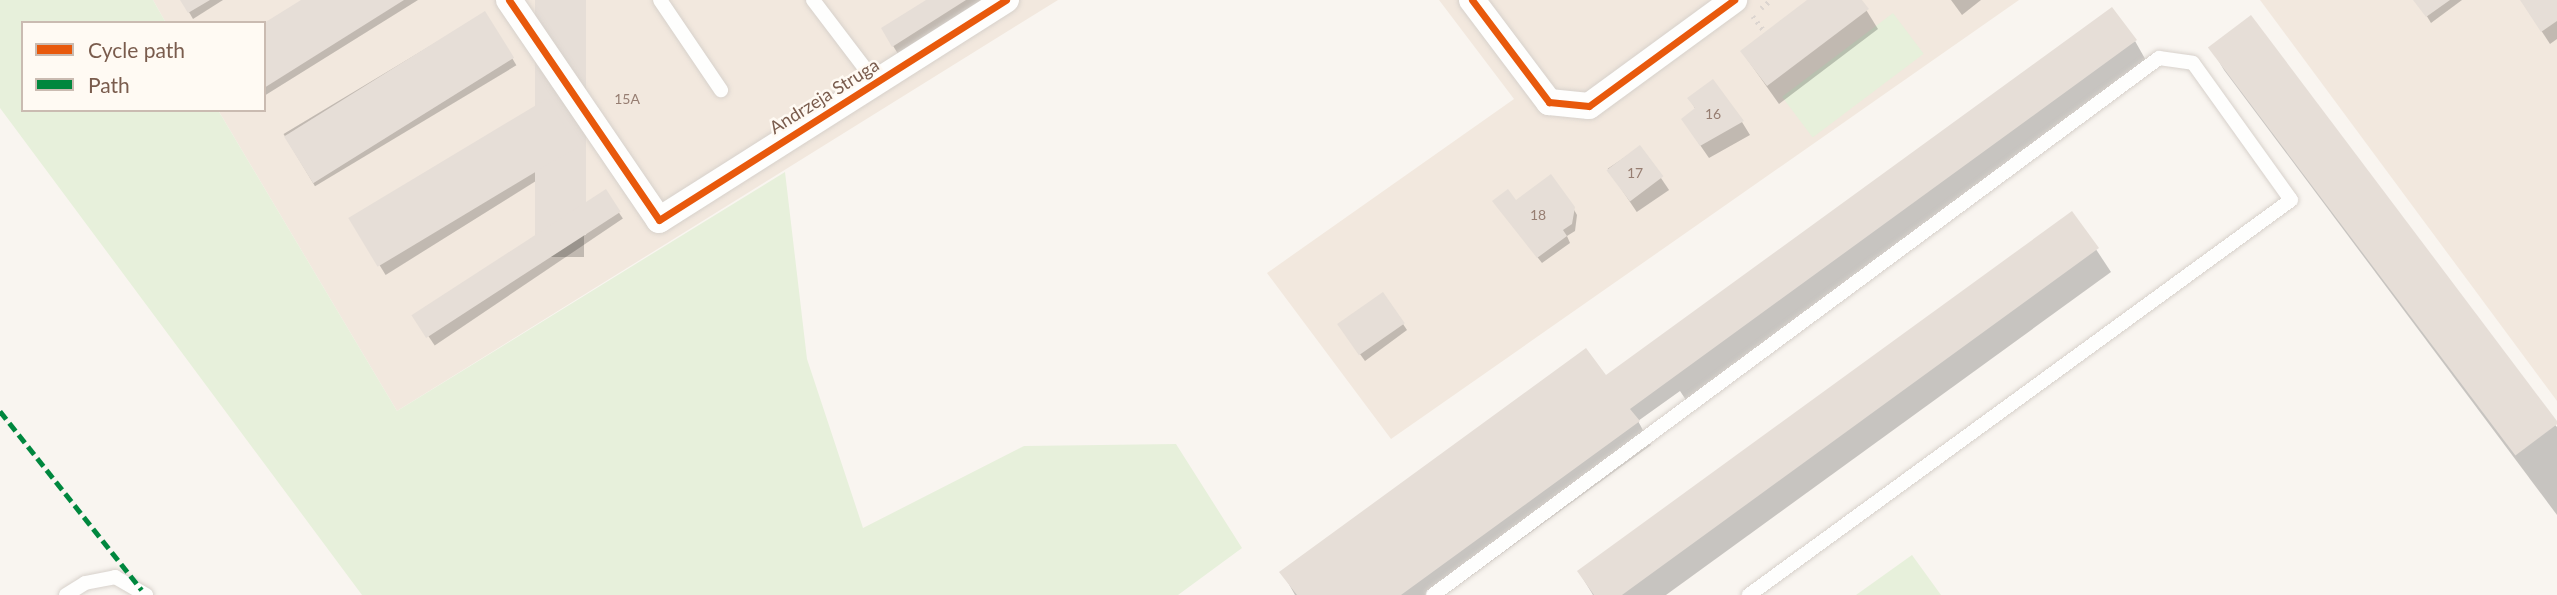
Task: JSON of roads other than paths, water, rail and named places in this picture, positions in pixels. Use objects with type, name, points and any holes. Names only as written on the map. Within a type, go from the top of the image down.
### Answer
[{"type":"street","name":"Andrzeja Struga","points":[[509,0],[659,220],[1006,0]]},
{"type":"street","points":[[1472,0],[1549,102],[1589,106],[1743,7]]},
{"type":"lane","points":[[660,0],[720,90]]},
{"type":"lane","points":[[813,0],[876,83]]},
{"type":"lane","points":[[1433,595],[2159,58],[2193,63],[2291,200],[1749,595]]},
{"type":"lane","points":[[66,595],[85,583],[115,576],[146,595]]}]
